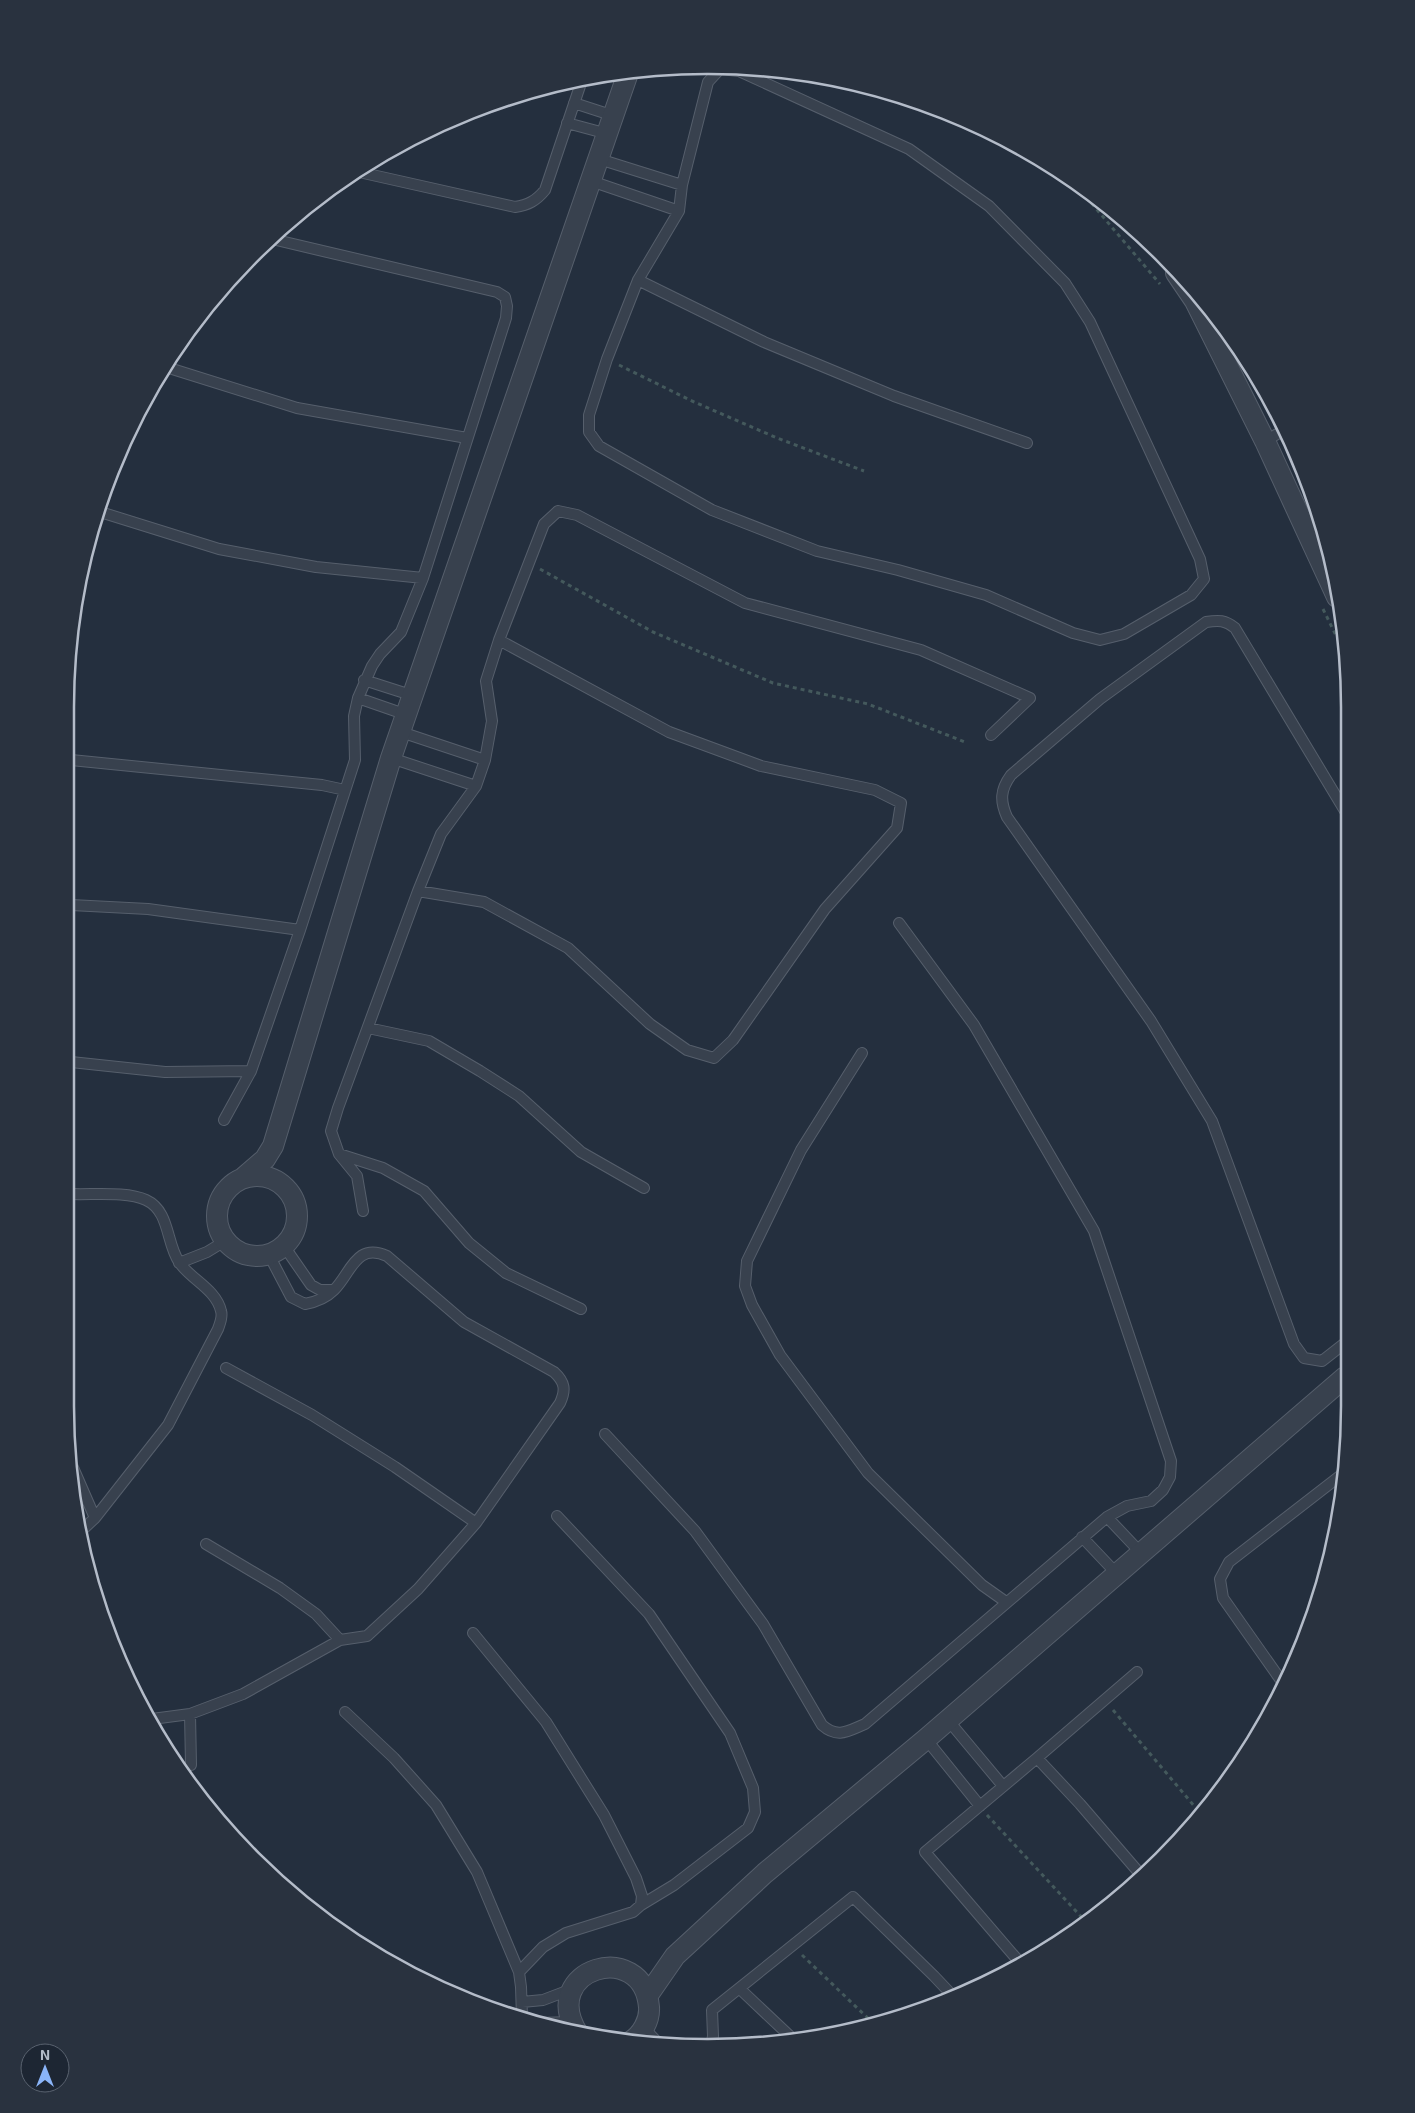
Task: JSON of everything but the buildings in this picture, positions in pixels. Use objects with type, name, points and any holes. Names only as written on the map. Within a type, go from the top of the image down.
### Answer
[{"type":"street","points":[[272,1146],[273,1161],[277,1174],[293,1198],[297,1220],[293,1234],[276,1250],[257,1257],[234,1249],[225,1241],[217,1224],[218,1204],[228,1187],[244,1177],[265,1159],[272,1146],[391,758],[626,79]]},
{"type":"street","points":[[1169,279],[1188,295]]},
{"type":"street","points":[[1198,308],[1265,441],[1328,599]]},
{"type":"street","points":[[244,1177],[265,1176],[284,1186]]},
{"type":"street","points":[[648,1996],[675,1956],[765,1873],[926,1739],[1341,1380]]},
{"type":"street","points":[[632,1973],[675,1956]]},
{"type":"street","points":[[573,2025],[568,2011],[568,2000],[572,1989],[582,1976],[598,1968],[615,1967],[632,1973],[642,1983],[648,1996],[650,2012],[637,2035]]},
{"type":"lane","points":[[715,74],[708,82],[682,185],[679,211],[638,280],[607,359],[589,415],[589,432],[599,446],[712,510],[817,551],[898,570],[986,595],[1073,633],[1100,640],[1124,634],[1190,595],[1204,579],[1200,559],[1090,322],[1065,283],[990,206],[909,149],[748,75]]},
{"type":"lane","points":[[367,174],[515,207],[526,205],[537,199],[545,190],[580,87]]},
{"type":"lane","points":[[574,103],[611,125]]},
{"type":"lane","points":[[567,123],[611,125]]},
{"type":"lane","points":[[599,159],[682,185]]},
{"type":"lane","points":[[591,181],[679,211]]},
{"type":"lane","points":[[224,1120],[251,1071],[300,930],[355,760],[354,716],[364,680],[380,654],[401,632],[422,578],[506,318],[507,306],[505,297],[498,292],[279,241]]},
{"type":"lane","points":[[638,280],[773,346],[894,396],[1027,443]]},
{"type":"lane","points":[[172,369],[297,408],[467,438]]},
{"type":"lane","points":[[1265,441],[1279,433]]},
{"type":"lane","points":[[363,1211],[357,1176],[339,1154],[331,1131],[418,891],[441,834],[476,786],[485,760],[492,721],[486,681],[499,640],[544,524],[558,510],[577,515],[745,604],[921,650],[1030,698],[991,735]]},
{"type":"lane","points":[[104,513],[219,549],[316,567],[422,578]]},
{"type":"lane","points":[[1341,804],[1235,628],[1227,622],[1219,620],[1206,622],[1100,699],[1011,775],[1002,792],[1002,804],[1006,817],[1151,1021],[1212,1121],[1294,1344],[1304,1358],[1322,1361],[1341,1346]]},
{"type":"lane","points":[[418,891],[484,902],[568,948],[650,1024],[687,1050],[714,1058],[733,1040],[824,909],[897,828],[901,803],[875,790],[760,766],[669,732],[499,640]]},
{"type":"lane","points":[[364,680],[414,696]]},
{"type":"lane","points":[[358,698],[404,724],[485,760]]},
{"type":"lane","points":[[391,758],[476,786]]},
{"type":"lane","points":[[74,760],[322,784],[345,790]]},
{"type":"lane","points":[[74,905],[148,909],[300,930]]},
{"type":"lane","points":[[605,1434],[695,1531],[763,1624],[822,1725],[830,1732],[843,1733],[866,1724],[1107,1517],[1127,1506],[1151,1501],[1163,1490],[1170,1477],[1171,1462],[1094,1231],[974,1025],[899,923]]},
{"type":"lane","points":[[368,1028],[429,1041],[519,1096],[581,1152],[644,1188]]},
{"type":"lane","points":[[862,1053],[797,1159],[747,1261],[745,1286],[752,1305],[780,1355],[868,1473],[982,1585],[1006,1602]]},
{"type":"lane","points":[[74,1062],[165,1072],[251,1071]]},
{"type":"lane","points":[[339,1154],[383,1168],[424,1191],[469,1243],[506,1273],[581,1309]]},
{"type":"lane","points":[[74,1194],[130,1196],[147,1200],[158,1209],[165,1222],[170,1245],[179,1263],[215,1297],[221,1310],[221,1319],[168,1425],[95,1518],[86,1527]]},
{"type":"lane","points":[[179,1263],[207,1252],[225,1241]]},
{"type":"lane","points":[[157,1718],[190,1714],[242,1694],[340,1640],[367,1636],[418,1588],[476,1523],[560,1404],[565,1394],[564,1384],[560,1377],[464,1322],[387,1256],[381,1253],[372,1251],[363,1254],[334,1290],[320,1300],[305,1304],[298,1302],[286,1290],[276,1250]]},
{"type":"lane","points":[[276,1250],[311,1285],[320,1290],[334,1290]]},
{"type":"lane","points":[[226,1368],[321,1420],[395,1467],[476,1523]]},
{"type":"lane","points":[[1279,1678],[1223,1598],[1220,1579],[1229,1562],[1337,1478]]},
{"type":"lane","points":[[78,1481],[95,1518]]},
{"type":"lane","points":[[519,1972],[543,1947],[566,1934],[621,1917],[674,1885],[748,1828],[755,1812],[753,1788],[730,1734],[649,1614],[558,1516]]},
{"type":"lane","points":[[1107,1517],[1141,1553]]},
{"type":"lane","points":[[1082,1538],[1117,1574]]},
{"type":"lane","points":[[206,1544],[280,1588],[316,1614],[340,1640]]},
{"type":"lane","points":[[473,1633],[546,1722],[604,1815],[636,1878],[642,1896],[641,1905]]},
{"type":"lane","points":[[1017,1958],[926,1852],[1137,1672]]},
{"type":"lane","points":[[345,1712],[394,1758],[436,1805],[477,1872],[519,1972],[522,2012]]},
{"type":"lane","points":[[190,1714],[191,1765]]},
{"type":"lane","points":[[948,1720],[1003,1786]]},
{"type":"lane","points":[[926,1739],[980,1806]]},
{"type":"lane","points":[[1037,1758],[1080,1804],[1137,1871]]},
{"type":"lane","points":[[712,2039],[712,2010],[853,1897],[949,1992]]},
{"type":"lane","points":[[740,1988],[787,2034]]},
{"type":"lane","points":[[522,2002],[543,2000],[572,1989]]},
{"type":"path","points":[[1107,217],[1169,279]]},
{"type":"path","points":[[607,359],[692,401],[777,438],[864,471]]},
{"type":"path","points":[[529,563],[653,632],[773,683],[868,704],[965,742]]},
{"type":"path","points":[[1328,599],[1336,623]]},
{"type":"path","points":[[1104,1700],[1196,1808]]},
{"type":"path","points":[[980,1806],[1081,1917]]},
{"type":"path","points":[[792,1946],[868,2019]]}]
